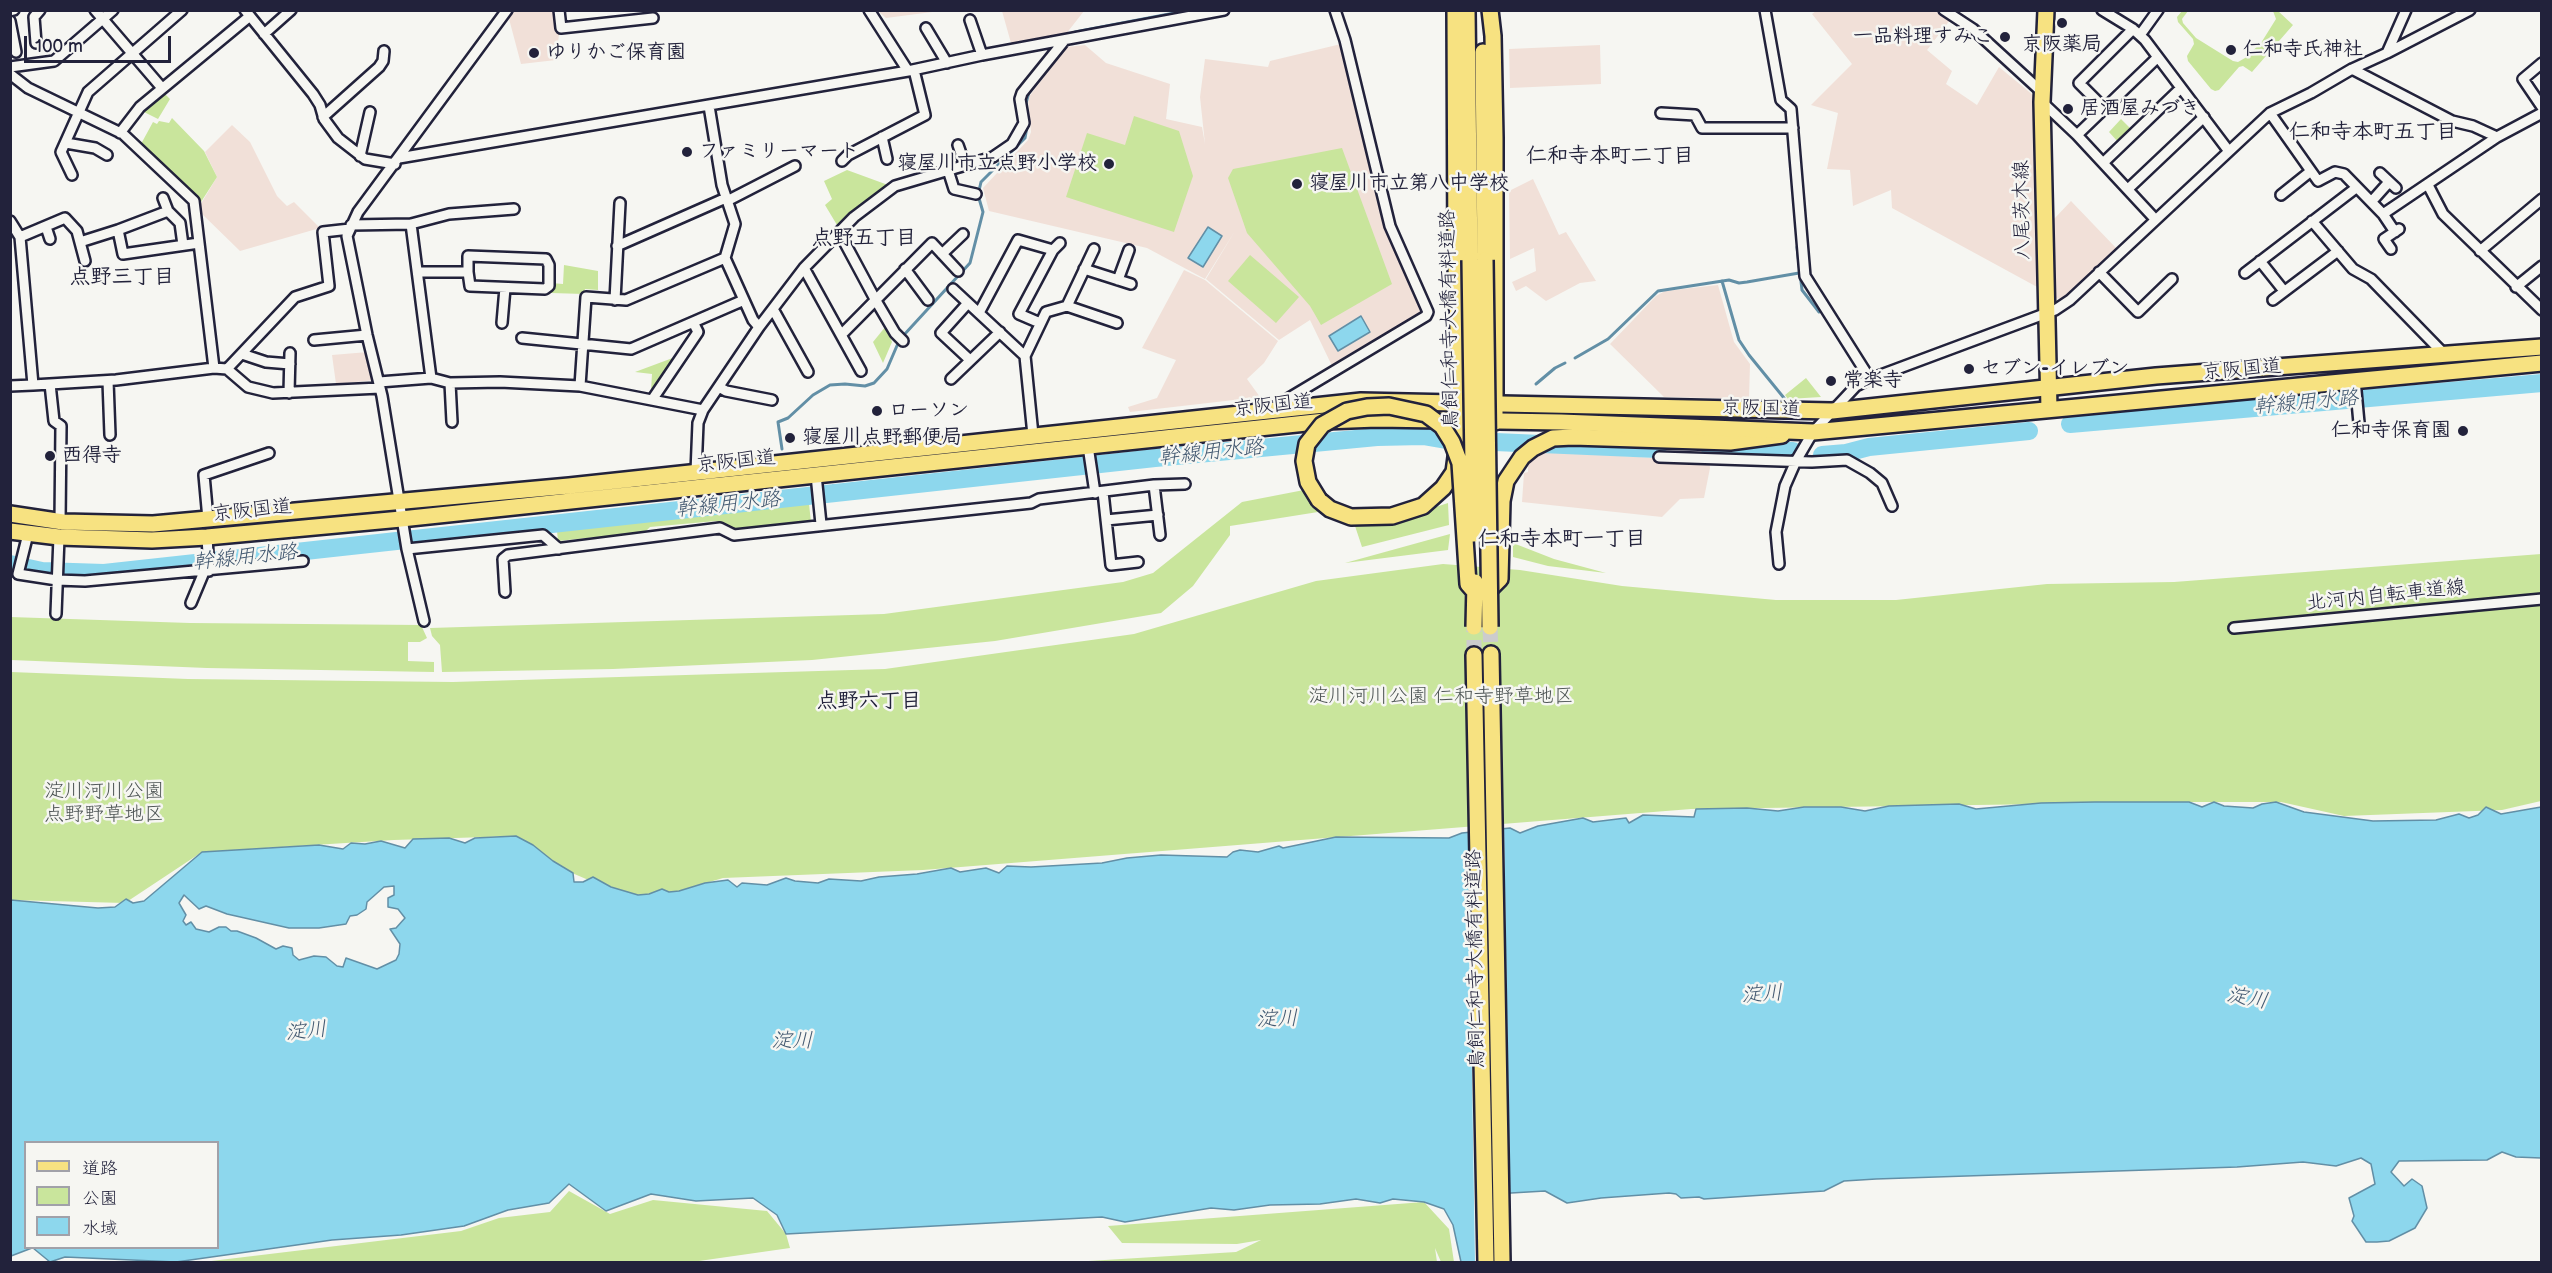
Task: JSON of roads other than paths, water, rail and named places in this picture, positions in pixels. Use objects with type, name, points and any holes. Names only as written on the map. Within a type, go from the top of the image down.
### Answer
[{"type":"main road","points":[[1455,10],[1456,266],[1461,420],[1454,472],[1443,488],[1423,506],[1392,516],[1351,517],[1330,509],[1320,500],[1308,482],[1304,461],[1307,444],[1323,425],[1347,411],[1367,407],[1389,406],[1426,414],[1442,426],[1452,442],[1460,463],[1468,584],[1482,591],[1500,579],[1502,501],[1506,481],[1513,469],[1533,448],[1553,438],[1573,437],[1686,449],[1813,432]]},
{"type":"main road","name":"鳥飼仁和寺大橋有料道路","points":[[1467,10],[1477,260],[1482,591],[1490,627]]},
{"type":"main road","name":"鳥飼仁和寺大橋有料道路","points":[[1477,260],[1485,10]]},
{"type":"main road","points":[[1490,10],[1493,36],[1495,422]]},
{"type":"main road","name":"八尾茨木線","points":[[2046,10],[2043,98],[2045,313],[2049,409]]},
{"type":"main road","name":"京阪国道","points":[[10,514],[60,522],[153,525],[696,472],[1361,401],[1495,402],[1832,411],[2156,376],[2541,347]]},
{"type":"main road","name":"京阪国道","points":[[10,531],[59,537],[207,543],[817,482],[1089,452],[1326,421],[1377,419],[1561,422],[1813,432],[2049,409],[2356,387],[2541,363]]},
{"type":"main road","name":"鳥飼仁和寺大橋有料道路","points":[[1474,627],[1482,591]]},
{"type":"main road","name":"鳥飼仁和寺大橋有料道路","points":[[1474,654],[1486,1263]]},
{"type":"main road","name":"鳥飼仁和寺大橋有料道路","points":[[1491,654],[1502,1263]]},
{"type":"street","points":[[36,43],[34,16],[40,10]]},
{"type":"street","points":[[95,10],[162,88]]},
{"type":"street","points":[[10,67],[54,61],[113,10]]},
{"type":"street","points":[[72,175],[61,152],[88,92],[182,10]]},
{"type":"street","points":[[264,34],[291,10]]},
{"type":"street","points":[[424,621],[406,548],[380,385],[367,336],[347,236],[350,227],[507,10]]},
{"type":"street","points":[[559,10],[561,28],[653,18]]},
{"type":"street","points":[[842,161],[848,155],[925,115],[911,71],[869,10]]},
{"type":"street","points":[[120,133],[140,107],[248,13],[313,94],[323,117],[338,138],[360,156],[397,161],[911,71],[982,55],[1224,10]]},
{"type":"street","points":[[1280,409],[1289,398],[1426,316],[1428,312],[1390,226],[1345,40],[1335,10]]},
{"type":"street","points":[[1765,10],[1782,100],[1791,109],[1805,276],[1870,379]]},
{"type":"street","points":[[1944,10],[1973,29],[2043,98],[2155,219]]},
{"type":"street","points":[[2102,10],[2136,32],[2158,57],[2228,150]]},
{"type":"street","points":[[2104,109],[2079,83],[2158,10]]},
{"type":"street","points":[[2387,53],[2406,10]]},
{"type":"street","points":[[1779,564],[1776,532],[1785,486],[1813,432],[1856,386],[2045,313],[2070,300],[2270,113],[2470,10]]},
{"type":"street","points":[[970,20],[982,55]]},
{"type":"street","points":[[10,21],[16,52]]},
{"type":"street","points":[[926,28],[946,63]]},
{"type":"street","points":[[696,472],[698,423],[703,410],[759,327],[804,268],[854,217],[895,186],[993,157],[1012,144],[1024,123],[1020,99],[1022,93],[1064,41]]},
{"type":"street","points":[[323,117],[379,67],[383,62],[384,51]]},
{"type":"street","points":[[2077,135],[2158,57]]},
{"type":"street","points":[[2541,63],[2523,79],[2541,107]]},
{"type":"street","points":[[2352,69],[2452,121],[2473,126],[2497,137]]},
{"type":"street","points":[[10,74],[28,88],[120,133],[195,201],[214,368]]},
{"type":"street","points":[[2103,163],[2181,88]]},
{"type":"street","points":[[709,106],[727,199],[735,224],[725,258],[753,320],[759,327]]},
{"type":"street","points":[[360,156],[370,112]]},
{"type":"street","points":[[1661,113],[1695,115],[1702,128],[1793,128]]},
{"type":"street","points":[[2270,113],[2318,180],[2335,172],[2344,174],[2372,201],[2397,230],[2384,239],[2391,249]]},
{"type":"street","points":[[2383,214],[2497,137],[2541,113]]},
{"type":"street","points":[[2128,189],[2204,117]]},
{"type":"street","points":[[882,137],[887,159]]},
{"type":"street","points":[[66,143],[95,148],[107,155]]},
{"type":"street","points":[[958,145],[965,165]]},
{"type":"street","points":[[617,246],[727,199],[795,166]]},
{"type":"street","points":[[948,170],[954,189],[975,194]]},
{"type":"street","points":[[2281,195],[2311,171]]},
{"type":"street","points":[[2372,201],[2393,185],[2380,173]]},
{"type":"street","points":[[2428,185],[2443,214],[2541,310]]},
{"type":"street","points":[[2245,273],[2356,188]]},
{"type":"street","points":[[163,198],[168,210],[180,223],[183,245]]},
{"type":"street","points":[[2480,251],[2541,199]]},
{"type":"street","points":[[615,300],[620,203]]},
{"type":"street","points":[[227,369],[295,297],[329,286],[323,232],[350,227],[411,224],[449,214],[514,209]]},
{"type":"street","points":[[80,242],[168,210]]},
{"type":"street","points":[[20,237],[65,218],[77,231],[85,261]]},
{"type":"street","points":[[10,221],[20,237],[33,385]]},
{"type":"street","points":[[2312,221],[2353,269],[2371,279],[2446,355]]},
{"type":"street","points":[[411,224],[431,378]]},
{"type":"street","points":[[46,227],[50,239]]},
{"type":"street","points":[[118,230],[123,254],[199,243]]},
{"type":"street","points":[[839,232],[875,300],[903,340]]},
{"type":"street","points":[[942,254],[963,234]]},
{"type":"street","points":[[979,313],[1018,240],[1057,247],[1019,314],[1040,323]]},
{"type":"street","points":[[841,335],[932,243],[958,271]]},
{"type":"street","points":[[1067,306],[1094,249]]},
{"type":"street","points":[[1118,280],[1128,250]]},
{"type":"street","points":[[2273,300],[2338,251]]},
{"type":"street","points":[[468,256],[546,259],[549,265],[549,286],[545,289],[470,286],[468,272],[468,256]]},
{"type":"street","points":[[580,386],[586,297],[626,300],[725,258]]},
{"type":"street","points":[[2260,261],[2284,291]]},
{"type":"street","points":[[2517,287],[2541,266]]},
{"type":"street","points":[[804,268],[861,371]]},
{"type":"street","points":[[905,269],[928,300]]},
{"type":"street","points":[[1084,269],[1131,284]]},
{"type":"street","points":[[419,272],[468,272]]},
{"type":"street","points":[[2099,272],[2138,312],[2172,279]]},
{"type":"street","points":[[502,323],[504,288]]},
{"type":"street","points":[[953,289],[1025,356]]},
{"type":"street","points":[[522,338],[631,349],[744,300]]},
{"type":"street","points":[[968,303],[941,333],[970,360]]},
{"type":"street","points":[[1033,435],[1025,356],[1046,312],[1067,306],[1117,323]]},
{"type":"street","points":[[773,309],[808,372]]},
{"type":"street","points":[[652,400],[698,332],[693,322]]},
{"type":"street","points":[[951,379],[1000,332]]},
{"type":"street","points":[[314,340],[367,336]]},
{"type":"street","points":[[289,393],[290,353]]},
{"type":"street","points":[[242,354],[266,362],[290,364]]},
{"type":"street","points":[[10,386],[108,381],[214,368],[227,369],[248,387],[273,393],[380,385],[431,378],[450,383],[500,382],[580,386],[703,410]]},
{"type":"street","points":[[108,381],[110,435]]},
{"type":"street","points":[[450,383],[452,422]]},
{"type":"street","points":[[50,384],[54,421],[61,426],[60,522]]},
{"type":"street","points":[[719,387],[726,391],[772,400]]},
{"type":"street","points":[[2356,387],[2359,423]]},
{"type":"street","points":[[1659,457],[1686,449],[1796,461],[1847,460],[1882,483],[1892,506]]},
{"type":"street","points":[[1089,452],[1092,474],[1106,520],[1111,565],[1138,562]]},
{"type":"street","points":[[208,519],[204,475],[269,453]]},
{"type":"street","points":[[817,482],[821,524]]},
{"type":"street","points":[[506,592],[503,560],[508,555],[720,528],[734,535],[1031,503],[1038,499],[1154,485],[1185,484]]},
{"type":"street","points":[[1154,485],[1160,535]]},
{"type":"street","points":[[1106,520],[1158,515]]},
{"type":"street","points":[[28,534],[18,574],[57,580],[85,581],[207,572],[303,561]]},
{"type":"street","points":[[406,548],[543,535],[559,549]]},
{"type":"street","points":[[56,614],[59,537]]},
{"type":"street","points":[[191,603],[207,572],[207,543]]},
{"type":"street","name":"北河内自転車道線","points":[[2234,628],[2541,599]]},
{"type":"water","points":[[1208,227],[1222,236],[1203,267],[1188,258]]},
{"type":"water","points":[[1361,316],[1370,332],[1338,351],[1329,336]]},
{"type":"water","name":"淀川","points":[[2095,802],[2189,802],[2202,807],[2214,802],[2224,806],[2253,808],[2276,802],[2304,812],[2373,821],[2436,820],[2459,814],[2469,818],[2478,815],[2486,807],[2501,814],[2541,807],[2541,1158],[2516,1157],[2502,1152],[2487,1160],[2399,1161],[2391,1172],[2404,1186],[2412,1179],[2422,1186],[2427,1208],[2415,1228],[2389,1241],[2377,1242],[2366,1242],[2352,1221],[2354,1216],[2349,1198],[2375,1184],[2371,1164],[2361,1158],[2336,1166],[2303,1162],[2237,1167],[1876,1179],[1844,1181],[1824,1191],[1704,1199],[1681,1198],[1669,1193],[1567,1203],[1545,1191],[1494,1194],[1493,1262],[1461,1262],[1453,1225],[1444,1209],[1424,1202],[1393,1199],[1380,1203],[1356,1199],[1234,1210],[1211,1208],[1125,1222],[1102,1217],[786,1234],[777,1215],[753,1198],[696,1201],[651,1194],[606,1211],[569,1184],[549,1203],[508,1210],[464,1226],[401,1235],[332,1240],[176,1262],[65,1257],[50,1262],[34,1249],[219,1249],[219,1141],[24,1141],[24,1249],[29,1249],[11,1256],[11,900],[98,908],[115,907],[126,899],[133,903],[144,901],[202,852],[319,845],[343,849],[351,843],[365,844],[381,841],[405,848],[413,839],[449,838],[465,843],[475,838],[516,836],[573,873],[574,882],[583,882],[593,877],[611,887],[638,895],[662,889],[669,892],[679,891],[705,883],[728,880],[737,887],[742,883],[767,885],[786,878],[818,883],[829,879],[861,881],[951,868],[960,872],[986,868],[999,873],[1007,866],[1102,863],[1161,855],[1227,857],[1240,850],[1258,852],[1279,846],[1283,848],[1336,837],[1449,838],[1462,833],[1510,828],[1520,833],[1538,826],[1583,818],[1593,822],[1626,818],[1629,823],[1643,815],[1694,817],[1696,809],[1747,808],[1778,811],[1804,807],[1841,807],[1865,811],[1889,806],[1959,804],[1976,809],[2041,803]],"holes":[[[394,886],[394,895],[388,898],[388,907],[398,909],[405,918],[396,928],[390,929],[400,944],[396,960],[377,969],[346,958],[343,967],[337,966],[326,957],[314,956],[299,960],[293,955],[292,948],[283,946],[276,949],[256,938],[231,931],[226,927],[219,927],[209,932],[196,929],[191,922],[186,925],[183,921],[186,915],[179,903],[184,895],[199,909],[206,906],[227,914],[289,928],[319,928],[346,924],[350,916],[357,915],[366,909],[367,902],[384,887]]]},
{"type":"waterway","points":[[1072,35],[1075,32],[1190,10]]},
{"type":"waterway","points":[[1052,63],[1065,46]]},
{"type":"waterway","points":[[903,336],[970,263],[983,212],[978,195],[981,182],[1025,138],[1028,121],[1026,103],[1029,92]]},
{"type":"waterway","points":[[1797,247],[1802,290],[1819,312]]},
{"type":"waterway","points":[[1575,358],[1608,339],[1658,291],[1729,280],[1739,283],[1747,282],[1799,273]]},
{"type":"waterway","points":[[1722,281],[1739,340],[1784,398]]},
{"type":"waterway","points":[[782,449],[778,422],[788,418],[813,395],[830,385],[865,386],[874,383],[887,369],[899,341]]},
{"type":"waterway","points":[[1536,384],[1555,368],[1565,363]]},
{"type":"waterway","name":"幹線用水路","points":[[2070,424],[2542,383]]},
{"type":"waterway","name":"幹線用水路","points":[[1822,455],[1846,453],[1869,447],[2029,431]]},
{"type":"waterway","name":"幹線用水路","points":[[10,564],[42,571],[104,573],[1155,458],[1377,437],[1423,436],[1446,440]]},
{"type":"waterway","name":"幹線用水路","points":[[1472,441],[1657,449]]},
{"type":"waterway","name":"幹線用水路","points":[[1710,449],[1793,451]]},
{"type":"waterway","name":"幹線用水路","points":[[830,495],[833,486]]},
{"type":"waterway","name":"幹線用水路","points":[[789,491],[790,499]]},
{"type":"tunnel","points":[[1474,627],[1474,655]]},
{"type":"tunnel","points":[[1490,627],[1491,654]]},
{"type":"place","name":"京阪薬局","points":[[2062,23]]},
{"type":"place","name":"一品料理すみこ","points":[[2005,37]]},
{"type":"place","name":"仁和寺氏神社","points":[[2231,50]]},
{"type":"place","name":"ゆりかご保育園","points":[[534,53]]},
{"type":"place","name":"居酒屋みづき","points":[[2068,109]]},
{"type":"place","name":"ファミリーマート","points":[[687,152]]},
{"type":"place","name":"寝屋川市立点野小学校","points":[[1109,164]]},
{"type":"place","name":"寝屋川市立第八中学校","points":[[1297,184]]},
{"type":"place","name":"セブン-イレブン","points":[[1969,369]]},
{"type":"place","name":"常楽寺","points":[[1831,381]]},
{"type":"place","name":"ローソン","points":[[877,411]]},
{"type":"place","name":"仁和寺保育園","points":[[2463,431]]},
{"type":"place","name":"寝屋川点野郵便局","points":[[790,438]]},
{"type":"place","name":"西得寺","points":[[50,456]]},
{"type":"district","name":"仁和寺本町五丁目","points":[[2373,133]]},
{"type":"district","name":"仁和寺本町二丁目","points":[[1610,157]]},
{"type":"district","name":"点野五丁目","points":[[864,239]]},
{"type":"district","name":"点野三丁目","points":[[122,278]]},
{"type":"district","name":"仁和寺本町一丁目","points":[[1562,540]]},
{"type":"district","name":"点野六丁目","points":[[869,702]]},
{"type":"park label","name":"淀川河川公園 仁和寺野草地区","points":[[1441,697]]},
{"type":"park label","name":"淀川河川公園 点野野草地区","points":[[104,804]]}]
